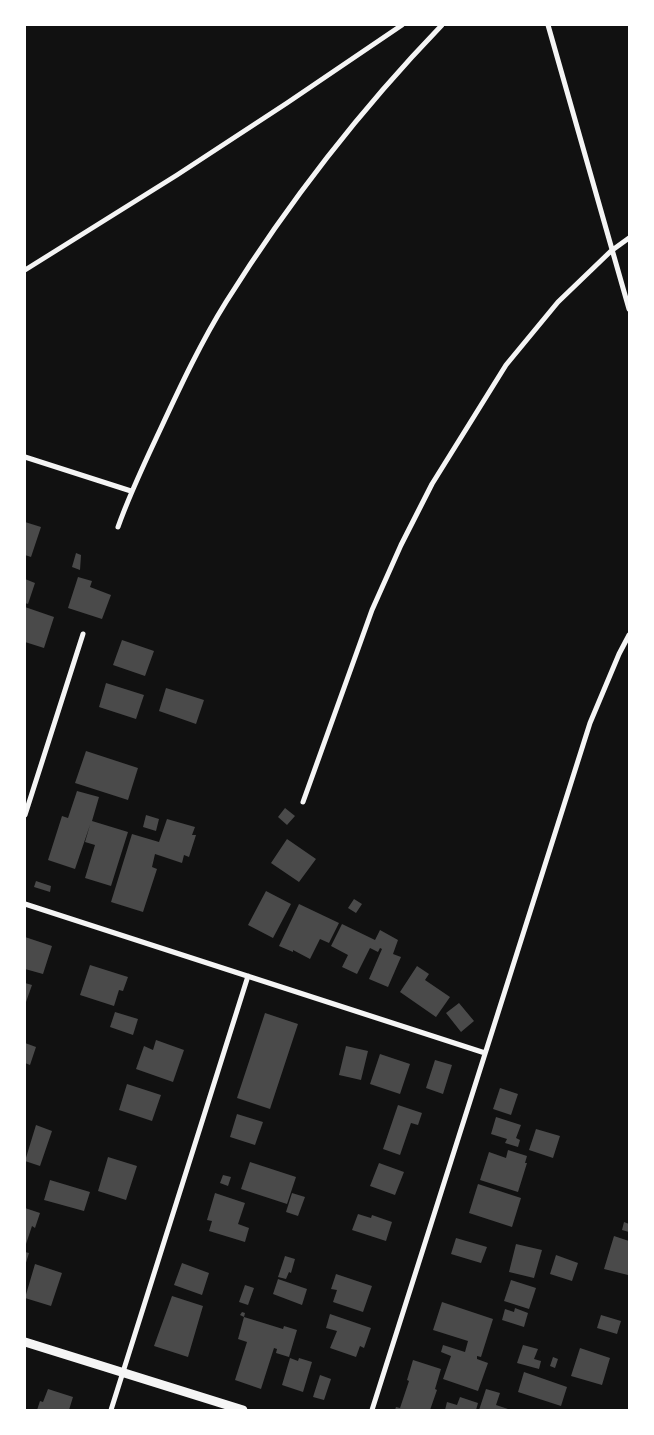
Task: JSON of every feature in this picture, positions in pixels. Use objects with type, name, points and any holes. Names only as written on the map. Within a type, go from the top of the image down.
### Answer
[{"type":"street","points":[[25,270],[201,160],[402,25]]},
{"type":"street","points":[[118,527],[131,491],[176,396],[225,304],[280,220],[349,130],[442,25]]},
{"type":"street","points":[[548,25],[611,251],[629,308]]},
{"type":"street","points":[[303,802],[372,610],[401,545],[432,484],[506,366],[558,302],[611,251],[629,238]]},
{"type":"street","points":[[25,457],[131,491]]},
{"type":"street","points":[[25,816],[83,634]]},
{"type":"street","points":[[372,1410],[590,723],[629,635]]},
{"type":"street","points":[[25,904],[486,1053]]},
{"type":"street","points":[[111,1410],[248,976]]},
{"type":"street","points":[[25,1342],[243,1410]]},
{"type":"building","points":[[25,522],[41,527],[31,557],[25,555]]},
{"type":"building","points":[[76,553],[81,555],[80,570],[72,567]]},
{"type":"building","points":[[78,577],[92,581],[90,587],[111,595],[102,619],[68,608]]},
{"type":"building","points":[[25,579],[35,583],[28,604],[25,603]]},
{"type":"building","points":[[25,607],[54,617],[44,648],[25,642]]},
{"type":"building","points":[[122,640],[154,651],[145,676],[113,665]]},
{"type":"building","points":[[106,683],[144,695],[136,719],[99,707]]},
{"type":"building","points":[[166,688],[204,700],[196,724],[159,711]]},
{"type":"building","points":[[86,751],[138,768],[128,800],[75,783]]},
{"type":"building","points":[[77,791],[99,797],[92,821],[128,832],[111,886],[85,878],[95,845],[85,842],[90,825],[75,869],[48,860],[62,816],[68,818]]},
{"type":"building","points":[[285,808],[295,816],[287,825],[278,817]]},
{"type":"building","points":[[146,815],[159,819],[156,831],[143,827]]},
{"type":"building","points":[[167,819],[195,827],[192,835],[196,835],[189,857],[184,855],[182,863],[155,854],[152,867],[157,869],[143,912],[111,902],[132,834],[159,842]]},
{"type":"building","points":[[287,839],[316,859],[299,882],[271,863]]},
{"type":"building","points":[[36,881],[51,886],[50,892],[34,887]]},
{"type":"building","points":[[266,891],[291,904],[273,938],[248,925]]},
{"type":"building","points":[[354,899],[362,904],[356,913],[348,908]]},
{"type":"building","points":[[299,904],[339,923],[329,943],[320,939],[310,959],[293,950],[293,952],[279,946]]},
{"type":"building","points":[[342,924],[375,940],[380,930],[398,940],[393,954],[401,957],[388,987],[369,979],[382,949],[380,948],[378,952],[370,948],[357,974],[342,967],[348,955],[331,946]]},
{"type":"building","points":[[25,937],[52,946],[43,974],[25,969]]},
{"type":"building","points":[[90,965],[128,977],[123,991],[119,990],[114,1006],[80,995]]},
{"type":"building","points":[[417,966],[429,974],[425,980],[450,997],[436,1017],[400,992]]},
{"type":"building","points":[[25,983],[32,985],[26,1002],[25,1001]]},
{"type":"building","points":[[459,1003],[474,1021],[461,1032],[446,1013]]},
{"type":"building","points":[[115,1012],[138,1019],[133,1035],[110,1027]]},
{"type":"building","points":[[265,1013],[298,1024],[270,1109],[237,1098]]},
{"type":"building","points":[[156,1040],[184,1050],[173,1082],[136,1069],[144,1046],[153,1050]]},
{"type":"building","points":[[25,1043],[36,1047],[30,1065],[25,1063]]},
{"type":"building","points":[[346,1046],[368,1051],[361,1080],[339,1075]]},
{"type":"building","points":[[380,1054],[410,1064],[400,1094],[370,1084]]},
{"type":"building","points":[[435,1060],[452,1065],[443,1094],[426,1088]]},
{"type":"building","points":[[127,1084],[161,1095],[152,1121],[119,1110]]},
{"type":"building","points":[[500,1088],[518,1094],[511,1115],[493,1109]]},
{"type":"building","points":[[398,1105],[422,1113],[418,1125],[411,1123],[400,1155],[383,1149]]},
{"type":"building","points":[[237,1114],[263,1122],[255,1145],[230,1137]]},
{"type":"building","points":[[496,1117],[521,1125],[516,1138],[520,1140],[518,1147],[505,1143],[507,1139],[491,1134]]},
{"type":"building","points":[[36,1125],[52,1131],[40,1166],[25,1161]]},
{"type":"building","points":[[536,1129],[560,1136],[553,1158],[529,1150]]},
{"type":"building","points":[[508,1150],[527,1156],[525,1163],[527,1163],[518,1192],[480,1180],[489,1152],[506,1158]]},
{"type":"building","points":[[108,1157],[137,1166],[126,1200],[98,1191]]},
{"type":"building","points":[[250,1162],[296,1177],[287,1204],[241,1189]]},
{"type":"building","points":[[379,1163],[404,1172],[395,1195],[370,1186]]},
{"type":"building","points":[[223,1175],[231,1177],[228,1186],[220,1183]]},
{"type":"building","points":[[50,1180],[90,1192],[84,1211],[44,1200]]},
{"type":"building","points":[[478,1184],[521,1198],[512,1227],[469,1213]]},
{"type":"building","points":[[215,1193],[245,1203],[238,1224],[249,1228],[245,1242],[209,1231],[212,1221],[207,1220]]},
{"type":"building","points":[[292,1193],[305,1197],[298,1216],[286,1212]]},
{"type":"building","points":[[25,1208],[40,1213],[35,1228],[32,1226],[25,1247]]},
{"type":"building","points":[[358,1214],[371,1218],[372,1215],[392,1222],[386,1241],[352,1230]]},
{"type":"building","points":[[624,1222],[629,1224],[629,1232],[622,1230]]},
{"type":"building","points":[[614,1236],[629,1241],[628,1275],[604,1269]]},
{"type":"building","points":[[456,1238],[487,1247],[481,1263],[451,1254]]},
{"type":"building","points":[[516,1244],[542,1250],[534,1278],[509,1272]]},
{"type":"building","points":[[25,1252],[29,1253],[25,1266]]},
{"type":"building","points":[[556,1255],[578,1263],[572,1281],[550,1274]]},
{"type":"building","points":[[285,1256],[295,1259],[291,1273],[289,1272],[286,1279],[278,1277]]},
{"type":"building","points":[[182,1263],[209,1273],[202,1295],[174,1285]]},
{"type":"building","points":[[35,1264],[62,1273],[51,1306],[25,1298]]},
{"type":"building","points":[[336,1274],[372,1286],[363,1312],[333,1302],[337,1290],[331,1289]]},
{"type":"building","points":[[278,1279],[307,1289],[302,1305],[273,1294]]},
{"type":"building","points":[[511,1280],[536,1288],[529,1309],[504,1301]]},
{"type":"building","points":[[245,1285],[254,1288],[248,1305],[239,1302]]},
{"type":"building","points":[[172,1296],[203,1306],[188,1357],[154,1346]]},
{"type":"building","points":[[442,1302],[493,1319],[481,1357],[477,1356],[477,1359],[488,1363],[478,1391],[443,1379],[451,1356],[441,1352],[443,1345],[465,1352],[468,1341],[433,1330]]},
{"type":"building","points":[[515,1308],[528,1313],[524,1327],[502,1320],[505,1309],[514,1312]]},
{"type":"building","points":[[330,1314],[371,1328],[364,1348],[360,1346],[356,1357],[330,1348],[337,1331],[326,1328]]},
{"type":"building","points":[[601,1315],[621,1321],[617,1334],[597,1328]]},
{"type":"building","points":[[244,1317],[283,1329],[284,1326],[297,1330],[289,1357],[276,1353],[277,1349],[274,1348],[261,1389],[235,1380],[247,1342],[238,1339]]},
{"type":"building","points":[[523,1345],[538,1349],[534,1359],[541,1361],[539,1369],[517,1363]]},
{"type":"building","points":[[580,1348],[610,1358],[602,1385],[571,1376]]},
{"type":"building","points":[[553,1357],[558,1359],[555,1368],[550,1366]]},
{"type":"building","points":[[290,1358],[298,1361],[299,1358],[312,1362],[303,1392],[282,1385]]},
{"type":"building","points":[[413,1360],[441,1369],[435,1389],[437,1390],[430,1410],[395,1410],[396,1407],[400,1408],[409,1381],[407,1380]]},
{"type":"building","points":[[524,1372],[567,1387],[561,1406],[518,1392]]},
{"type":"building","points":[[320,1375],[331,1379],[324,1400],[313,1397]]},
{"type":"building","points":[[48,1389],[73,1397],[69,1410],[37,1410],[40,1401],[43,1402]]},
{"type":"building","points":[[486,1389],[500,1393],[496,1405],[511,1410],[479,1410]]},
{"type":"building","points":[[460,1397],[478,1403],[476,1410],[445,1410],[447,1402],[457,1405]]}]
